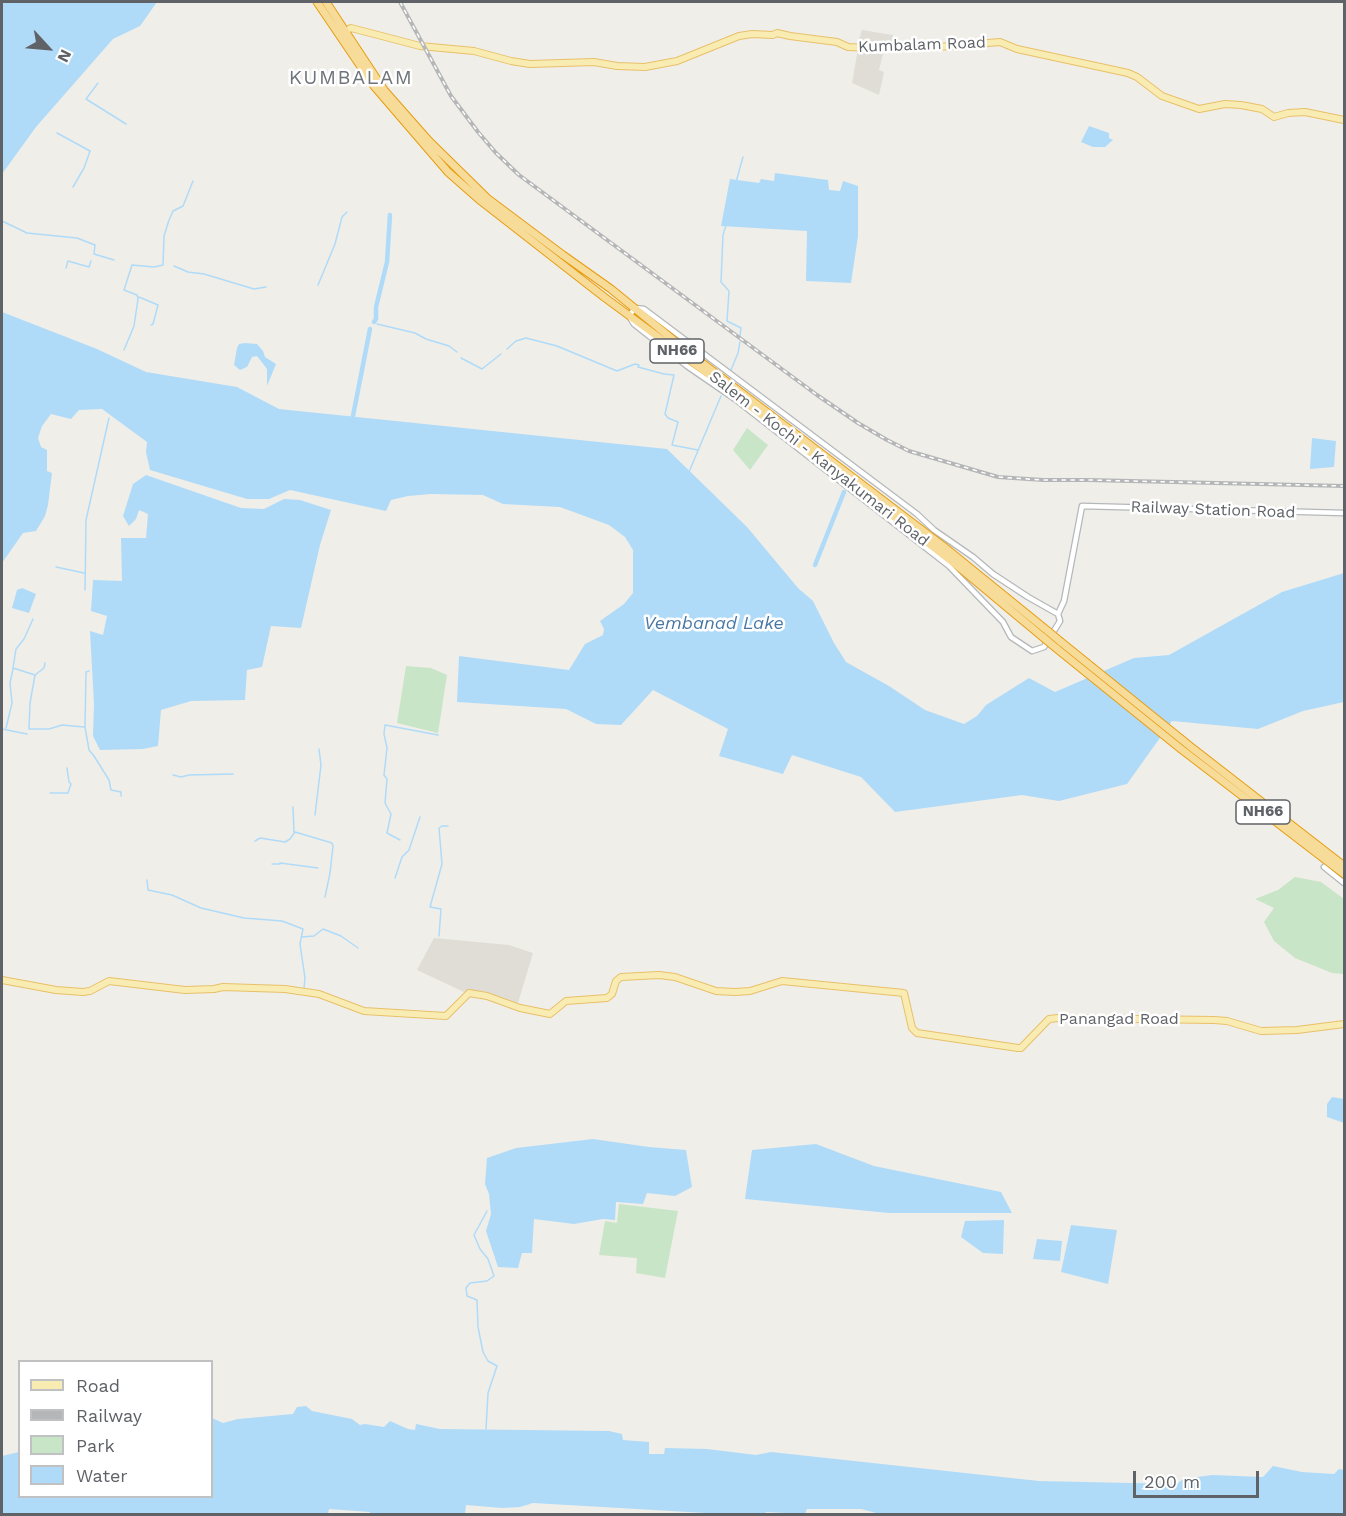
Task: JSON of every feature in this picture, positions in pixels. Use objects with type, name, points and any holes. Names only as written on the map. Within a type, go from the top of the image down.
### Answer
[{"type":"highway","name":"Salem - Kochi - Kanyakumari Road","points":[[317,2],[399,120],[448,172],[481,201],[629,316],[1049,633]]},
{"type":"highway","name":"Salem - Kochi - Kanyakumari Road","points":[[326,2],[348,30],[384,90],[458,171],[487,198],[611,289],[693,356],[943,546],[1049,633]]},
{"type":"highway","points":[[893,508],[898,501]]},
{"type":"highway","name":"NH66","points":[[1049,633],[1074,664],[1344,874]]},
{"type":"highway","name":"NH66","points":[[1059,645],[1079,657],[1344,866]]},
{"type":"main road","name":"Kumbalam Road","points":[[348,30],[434,49],[452,48],[474,51],[530,64],[594,63],[645,67],[677,61],[739,36],[752,34],[773,35],[777,33],[871,48],[938,47],[1000,42],[1017,49],[1128,73],[1162,96],[1199,110],[1225,104],[1241,105],[1262,109],[1274,117],[1305,112],[1344,120]]},
{"type":"main road","name":"Panangad Road","points":[[2,980],[56,990],[83,992],[90,991],[109,981],[185,990],[223,987],[285,989],[319,994],[364,1011],[446,1016],[469,993],[550,1014],[566,1001],[607,998],[612,994],[616,981],[621,977],[659,975],[675,977],[716,991],[735,992],[782,981],[903,993],[912,1028],[917,1033],[1018,1048],[1049,1019],[1058,1018],[1214,1020],[1227,1021],[1261,1031],[1297,1030],[1344,1024]]},
{"type":"street","points":[[635,309],[644,309],[993,574],[1058,614],[1060,621],[1049,633],[1044,647],[1032,651],[1011,637],[1003,622],[949,566],[735,399],[649,337],[634,324],[629,316],[635,309]]},
{"type":"street","name":"Railway Station Road","points":[[1058,614],[1064,601],[1082,506],[1344,513]]},
{"type":"street","points":[[1324,867],[1344,883]]},
{"type":"shaded area","points":[[862,30],[893,35],[891,48],[857,46]]},
{"type":"shaded area","points":[[858,49],[883,54],[879,70],[884,72],[879,95],[852,83]]},
{"type":"shaded area","points":[[434,938],[509,945],[533,953],[518,1003],[467,990],[464,992],[417,970]]},
{"type":"green space","points":[[747,428],[768,445],[750,470],[733,450]]},
{"type":"green space","points":[[406,666],[431,668],[447,675],[438,733],[397,723]]},
{"type":"green space","points":[[1295,877],[1321,882],[1344,899],[1344,974],[1332,973],[1295,958],[1274,941],[1264,922],[1274,908],[1255,899],[1278,890]]},
{"type":"green space","points":[[619,1204],[678,1211],[665,1278],[636,1273],[637,1258],[599,1255],[605,1221],[617,1223]]},
{"type":"water","points":[[2,2],[157,2],[140,26],[113,39],[36,127],[2,174]]},
{"type":"water","points":[[1089,126],[1109,133],[1109,138],[1113,140],[1105,147],[1093,147],[1081,142]]},
{"type":"water","points":[[775,173],[828,180],[829,190],[840,191],[843,181],[858,186],[858,236],[851,283],[806,281],[807,231],[721,226],[730,179],[759,183],[761,179],[774,181]]},
{"type":"water","name":"Vembanad Lake","points":[[2,312],[97,349],[146,372],[237,387],[279,409],[667,449],[747,527],[798,588],[813,601],[846,662],[889,686],[925,710],[964,724],[977,716],[986,705],[1029,678],[1055,692],[1134,658],[1169,655],[1282,592],[1344,573],[1344,702],[1303,711],[1258,729],[1172,721],[1127,784],[1059,801],[1022,795],[895,812],[861,777],[792,755],[783,774],[719,756],[728,729],[653,690],[621,725],[596,724],[566,709],[457,702],[459,656],[569,670],[585,644],[603,635],[604,629],[600,621],[624,604],[633,593],[633,550],[625,537],[609,525],[560,507],[503,504],[483,495],[408,496],[391,500],[386,511],[290,490],[269,499],[247,499],[150,470],[146,452],[147,442],[102,409],[79,410],[71,419],[51,414],[42,426],[38,438],[41,447],[47,450],[47,471],[52,473],[45,516],[36,531],[23,533],[2,563]]},
{"type":"water","points":[[239,344],[257,344],[265,357],[276,364],[267,386],[267,369],[257,356],[252,357],[247,367],[240,370],[234,365]]},
{"type":"water","points":[[1312,438],[1336,441],[1334,467],[1310,469]]},
{"type":"water","points":[[146,475],[241,508],[264,509],[284,499],[300,500],[331,510],[320,545],[301,628],[271,626],[262,667],[247,670],[245,700],[191,701],[161,710],[158,746],[143,749],[100,750],[93,736],[94,704],[90,631],[103,635],[107,616],[91,611],[93,580],[122,581],[121,538],[146,538],[148,514],[139,510],[136,519],[129,526],[123,516],[133,484]]},
{"type":"water","points":[[22,588],[36,594],[29,613],[12,608],[17,590]]},
{"type":"water","points":[[1332,1097],[1344,1099],[1344,1123],[1327,1117],[1327,1104]]},
{"type":"water","points":[[593,1139],[686,1150],[692,1187],[675,1196],[647,1193],[643,1204],[616,1202],[615,1220],[603,1219],[574,1224],[534,1219],[532,1253],[522,1253],[518,1268],[498,1267],[486,1231],[491,1214],[489,1194],[485,1184],[487,1158],[516,1148]]},
{"type":"water","points":[[816,1144],[874,1166],[1001,1192],[1012,1213],[889,1213],[745,1199],[752,1150]]},
{"type":"water","points":[[1004,1220],[1003,1254],[983,1253],[961,1237],[965,1221]]},
{"type":"water","points":[[1071,1225],[1117,1230],[1108,1284],[1061,1272]]},
{"type":"water","points":[[1037,1239],[1062,1241],[1060,1261],[1033,1259]]},
{"type":"water","points":[[306,1406],[312,1411],[352,1419],[360,1425],[384,1427],[390,1421],[415,1430],[416,1424],[440,1429],[609,1431],[622,1434],[623,1440],[649,1442],[649,1454],[664,1454],[665,1448],[707,1449],[756,1455],[771,1452],[1039,1481],[1177,1484],[1183,1479],[1212,1475],[1263,1477],[1273,1466],[1302,1472],[1334,1474],[1339,1469],[1344,1470],[1344,1514],[880,1514],[861,1509],[807,1509],[805,1514],[766,1512],[765,1514],[723,1514],[533,1503],[520,1507],[502,1508],[466,1505],[465,1514],[370,1514],[370,1512],[329,1509],[328,1514],[2,1514],[2,1456],[18,1452],[18,1498],[213,1498],[213,1418],[223,1423],[238,1419],[293,1414],[297,1407]]},
{"type":"waterway","points":[[98,83],[86,99],[126,124]]},
{"type":"waterway","points":[[57,133],[90,151],[84,168],[73,187]]},
{"type":"waterway","points":[[736,182],[743,157]]},
{"type":"waterway","points":[[124,350],[134,326],[138,299],[137,295],[124,290],[132,265],[154,267],[163,265],[164,236],[169,220],[173,211],[183,206],[193,181]]},
{"type":"waterway","points":[[318,285],[335,244],[342,217],[347,212]]},
{"type":"waterway","points":[[374,322],[387,262],[390,215]]},
{"type":"waterway","points":[[2,221],[27,233],[77,238],[95,245],[94,254],[114,260]]},
{"type":"waterway","points":[[726,225],[723,235],[721,282],[729,291],[727,321],[741,328],[740,336]]},
{"type":"waterway","points":[[66,268],[68,261],[89,267],[91,261]]},
{"type":"waterway","points":[[174,266],[188,272],[204,274],[254,289],[266,287]]},
{"type":"waterway","points":[[139,297],[158,305],[151,325]]},
{"type":"waterway","points":[[377,324],[415,333],[449,346],[457,352]]},
{"type":"waterway","points":[[352,421],[370,329]]},
{"type":"waterway","points":[[507,349],[516,341],[526,338],[557,346],[617,371],[635,364],[639,365],[638,367],[674,375],[665,414],[668,418],[678,422],[672,445],[698,450]]},
{"type":"waterway","points":[[731,370],[740,342]]},
{"type":"waterway","points":[[461,358],[482,369],[501,354]]},
{"type":"waterway","points":[[689,472],[721,396]]},
{"type":"waterway","points":[[85,590],[86,520],[109,418]]},
{"type":"waterway","points":[[815,565],[844,492]]},
{"type":"waterway","points":[[56,567],[84,573]]},
{"type":"waterway","points":[[33,619],[24,639],[16,649],[13,668],[35,675],[44,668],[45,663]]},
{"type":"waterway","points":[[6,728],[12,703],[10,683],[13,669]]},
{"type":"waterway","points":[[89,671],[86,672],[85,727],[89,750],[109,780],[111,790],[121,792],[121,796]]},
{"type":"waterway","points":[[35,675],[30,703],[29,729],[49,729],[62,725],[84,727]]},
{"type":"waterway","points":[[400,840],[387,833],[391,814],[385,803],[387,779],[384,775],[387,748],[385,725],[438,735]]},
{"type":"waterway","points":[[2,729],[27,734]]},
{"type":"waterway","points":[[315,815],[321,765],[319,749]]},
{"type":"waterway","points":[[50,793],[68,793],[71,784],[67,768]]},
{"type":"waterway","points":[[173,775],[181,777],[233,774]]},
{"type":"waterway","points":[[293,807],[294,832]]},
{"type":"waterway","points":[[395,878],[402,857],[409,850],[420,817]]},
{"type":"waterway","points":[[439,936],[441,909],[430,907],[442,864],[439,828],[448,826]]},
{"type":"waterway","points":[[255,841],[260,838],[285,842],[295,832],[332,843],[330,873],[325,897]]},
{"type":"waterway","points":[[280,863],[318,868]]},
{"type":"waterway","points":[[272,864],[280,864]]},
{"type":"waterway","points":[[147,880],[148,890],[172,895],[201,908],[244,918],[282,921],[303,929],[300,944],[305,978],[304,989]]},
{"type":"waterway","points":[[301,937],[314,936],[323,929],[341,936],[358,948]]},
{"type":"waterway","points":[[486,1429],[488,1393],[497,1366],[488,1361],[483,1352],[478,1327],[477,1300],[467,1296],[466,1288],[470,1283],[487,1281],[494,1276],[488,1259],[480,1249],[474,1235],[487,1211]]},
{"type":"railway","points":[[400,2],[451,96],[496,153],[519,175],[817,395],[887,440],[909,451],[998,477],[1043,480],[1344,486]]},
{"type":"district","name":"KUMBALAM","points":[[351,78]]}]
